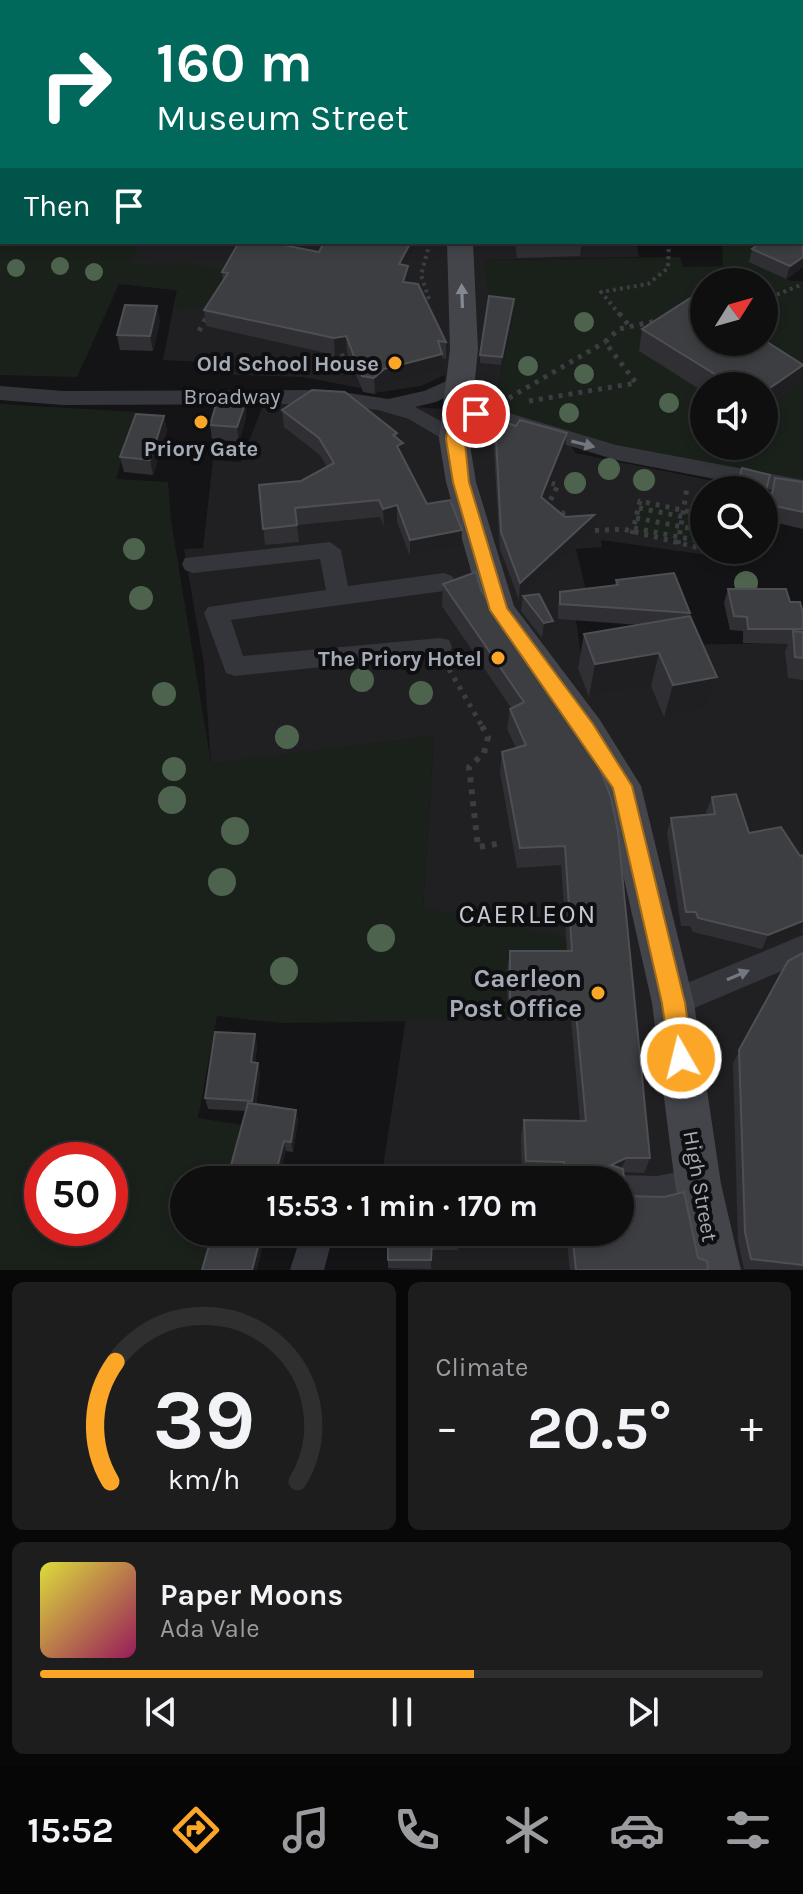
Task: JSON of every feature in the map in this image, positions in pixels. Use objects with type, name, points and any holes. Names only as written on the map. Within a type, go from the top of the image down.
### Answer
[{"type":"main road","name":"High Street","points":[[460,244],[464,349],[456,413],[461,482],[499,610],[587,730],[622,786],[673,1003],[698,1184],[717,1270]]},
{"type":"street","name":"Broadway","points":[[0,393],[63,398],[298,396],[379,403],[416,414],[456,413]]},
{"type":"street","points":[[379,403],[429,397],[456,413],[495,415],[559,438],[630,455],[803,488]]},
{"type":"street","points":[[193,564],[330,550],[339,599]]},
{"type":"street","points":[[440,647],[235,666],[216,613],[339,599],[367,592],[444,582]]},
{"type":"street","points":[[673,1003],[803,948]]},
{"type":"street","points":[[634,1191],[657,1192],[698,1184]]},
{"type":"street","points":[[307,1270],[314,1246]]},
{"type":"path","points":[[429,244],[419,271],[419,280],[432,312]]},
{"type":"path","points":[[630,327],[601,292],[655,282],[669,266],[669,244]]},
{"type":"path","points":[[778,294],[803,284]]},
{"type":"path","points":[[424,308],[429,299]]},
{"type":"path","points":[[199,331],[211,310]]},
{"type":"path","points":[[456,413],[494,407],[605,342],[619,329],[661,319]]},
{"type":"path","points":[[329,338],[325,347],[331,358],[348,355]]},
{"type":"path","points":[[524,402],[636,383],[605,342]]},
{"type":"path","points":[[551,483],[558,485],[546,509],[563,513],[565,531]]},
{"type":"path","points":[[633,531],[639,508],[690,514]]},
{"type":"path","points":[[684,514],[690,516]]},
{"type":"path","points":[[678,541],[684,514]]},
{"type":"path","points":[[636,518],[690,529]]},
{"type":"path","points":[[581,531],[623,529],[690,545]]},
{"type":"path","points":[[678,541],[690,541]]},
{"type":"path","points":[[440,647],[453,680],[488,737],[484,753],[469,767],[478,847],[502,843]]},
{"type":"shaded area","points":[[0,244],[636,244],[639,257],[484,260],[515,306],[494,406],[567,435],[575,453],[690,476],[690,553],[601,540],[602,547],[576,549],[588,598],[576,620],[581,656],[675,645],[803,643],[803,1270],[389,1270],[389,1246],[634,1246],[634,1166],[383,1166],[423,907],[434,736],[211,764],[204,665],[184,549],[203,548],[213,460],[241,462],[267,395],[442,409],[445,375],[421,386],[381,392],[303,377],[209,374],[203,370],[202,362],[163,360],[177,290],[119,284],[0,259]]},
{"type":"shaded area","points":[[0,244],[139,244],[129,265],[185,263],[226,270],[213,304],[175,311],[177,290],[119,284],[77,377],[0,375]]},
{"type":"shaded area","points":[[722,244],[745,244],[763,250],[770,268],[690,268],[690,356],[778,356],[778,275],[791,281],[803,281],[803,483],[607,445],[531,422],[494,407],[515,307],[490,304],[484,260],[680,257],[683,267],[723,266]]},
{"type":"shaded area","points":[[0,404],[136,412],[116,479],[168,482],[171,521],[211,763],[434,736],[423,907],[566,937],[586,937],[508,1020],[282,1023],[217,1016],[198,1118],[248,1126],[238,1166],[170,1166],[170,1246],[216,1246],[209,1270],[0,1270]]},
{"type":"shaded area","points":[[640,501],[690,512],[690,546],[632,534]]},
{"type":"building","points":[[238,244],[278,244],[319,252],[323,244],[410,244],[399,264],[408,266],[403,282],[418,284],[446,342],[438,341],[442,354],[384,369],[374,378],[362,376],[346,336],[334,338],[204,310],[228,273],[222,272]]},
{"type":"building","points":[[758,244],[802,244],[803,257],[790,266],[752,249]]},
{"type":"building","points":[[489,296],[514,299],[502,357],[480,355]]},
{"type":"building","points":[[690,298],[690,356],[778,356],[778,349],[803,365],[778,382],[778,372],[711,372],[642,329]]},
{"type":"building","points":[[125,305],[157,306],[150,336],[117,335]]},
{"type":"building","points":[[312,390],[345,392],[397,433],[393,435],[403,443],[397,446],[427,504],[450,500],[462,530],[410,540],[397,505],[383,509],[379,500],[295,508],[297,525],[263,529],[259,485],[301,481],[334,463],[319,438],[282,410]]},
{"type":"building","points":[[217,401],[245,404],[237,427],[210,425]]},
{"type":"building","points":[[136,414],[164,416],[150,460],[120,457]]},
{"type":"building","points":[[495,419],[516,426],[520,420],[567,433],[541,497],[565,517],[594,515],[520,583],[501,532]]},
{"type":"building","points":[[742,468],[770,475],[770,476],[740,476]]},
{"type":"building","points":[[778,478],[803,482],[803,512],[778,507]]},
{"type":"building","points":[[476,572],[481,590],[508,635],[507,627],[592,748],[611,798],[618,832],[650,1158],[626,1158],[611,1165],[614,1166],[564,1166],[564,1162],[526,1161],[524,1120],[586,1121],[575,1002],[510,1002],[510,951],[572,951],[565,846],[520,848],[502,752],[526,745],[510,709],[524,702],[443,584]]},
{"type":"building","points":[[674,573],[690,613],[560,604],[560,592],[618,585],[616,580]]},
{"type":"building","points":[[728,589],[786,589],[790,602],[800,602],[803,629],[748,629],[747,617],[734,616]]},
{"type":"building","points":[[539,594],[553,621],[544,623],[523,596]]},
{"type":"building","points":[[690,616],[717,677],[673,685],[659,653],[595,664],[584,634]]},
{"type":"building","points":[[793,631],[803,632],[803,658],[795,657]]},
{"type":"building","points":[[736,794],[749,833],[781,827],[800,856],[803,855],[803,921],[768,935],[698,918],[696,912],[686,912],[671,818],[715,814],[712,797]]},
{"type":"building","points":[[803,953],[803,1265],[751,1259],[745,1232],[739,1050],[788,961]]},
{"type":"building","points":[[215,1032],[255,1034],[251,1062],[258,1063],[252,1101],[205,1098]]},
{"type":"building","points":[[248,1103],[296,1110],[291,1142],[284,1141],[278,1166],[231,1166]]},
{"type":"building","points":[[684,1192],[698,1258],[707,1261],[708,1270],[576,1270],[573,1246],[634,1246],[634,1196],[664,1197]]},
{"type":"building","points":[[209,1246],[258,1246],[252,1270],[202,1270]]},
{"type":"building","points":[[388,1246],[432,1246],[431,1260],[388,1260]]},
{"type":"place","name":"Old School House","points":[[395,363]]},
{"type":"place","name":"Priory Gate","points":[[201,422]]},
{"type":"place","name":"The Priory Hotel","points":[[498,658]]},
{"type":"place","name":"Caerleon Post Office","points":[[598,993]]},
{"type":"district","name":"CAERLEON","points":[[528,914]]},
{"type":"route","points":[[476,414],[455,421],[454,439],[461,482],[499,610],[587,730],[622,786],[673,1003],[681,1058]]}]
